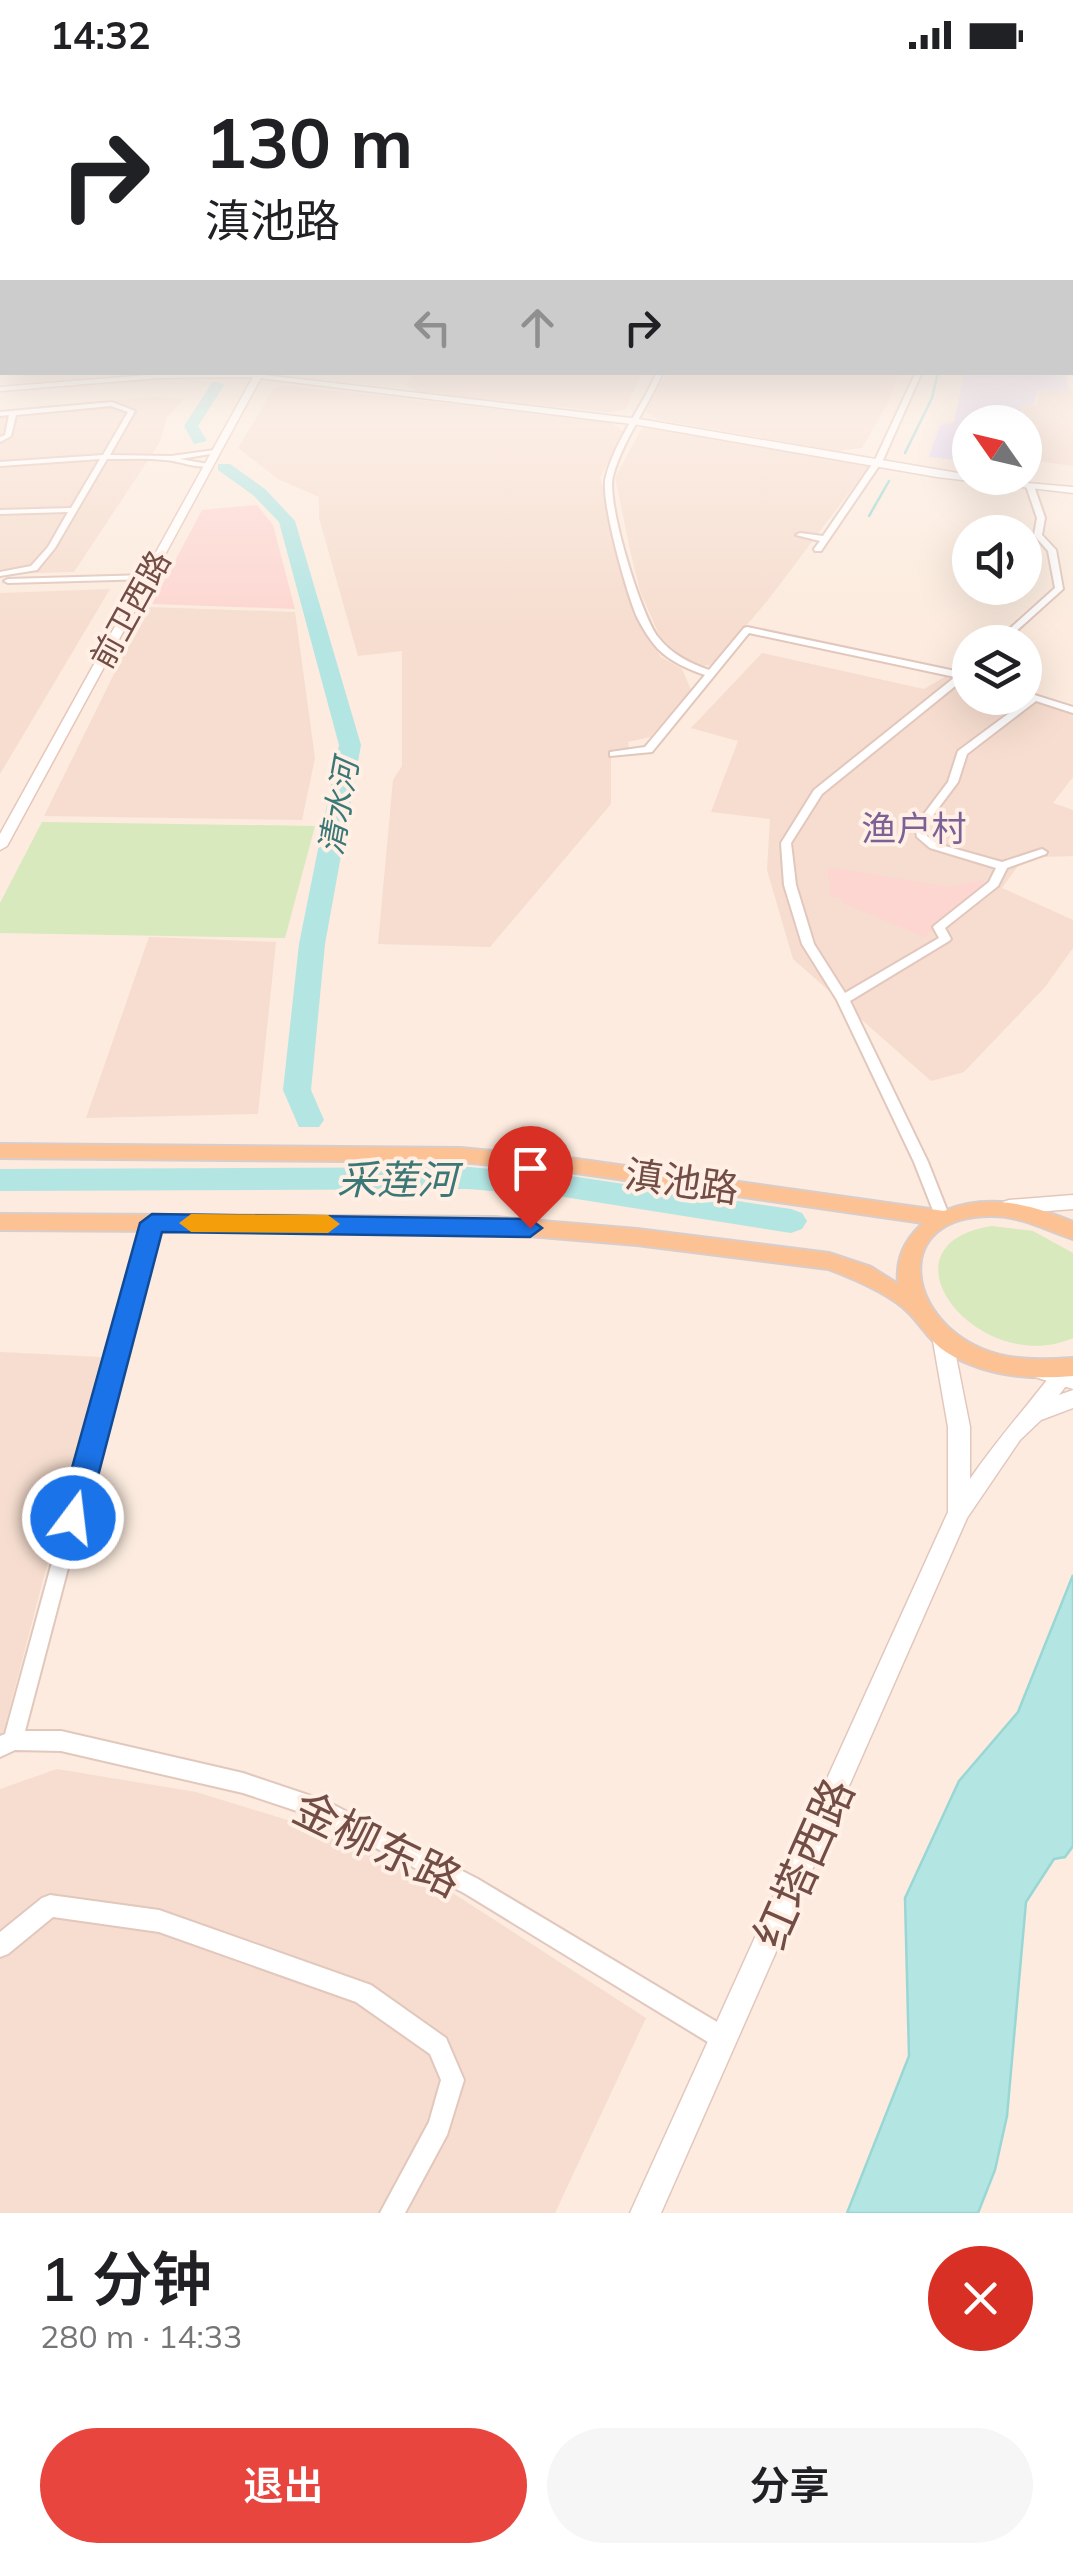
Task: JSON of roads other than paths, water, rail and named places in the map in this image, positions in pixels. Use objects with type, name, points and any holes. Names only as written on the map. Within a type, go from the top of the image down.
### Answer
[{"type":"main road","name":"前卫西路","points":[[0,846],[9,815],[226,427]]},
{"type":"main road","points":[[667,427],[952,475]]},
{"type":"main road","points":[[1042,487],[1073,490]]},
{"type":"main road","name":"滇池路","points":[[0,1151],[461,1155],[576,1166],[943,1218]]},
{"type":"main road","points":[[959,1512],[960,1427],[943,1340],[920,1309],[908,1284],[912,1248],[925,1230],[943,1218],[990,1208],[1073,1202]]},
{"type":"main road","points":[[990,1208],[1037,1214],[1073,1232]]},
{"type":"main road","name":"滇池路","points":[[0,1222],[494,1225],[637,1237],[828,1261],[863,1273],[920,1309]]},
{"type":"main road","points":[[943,1340],[1014,1368],[1064,1373]]},
{"type":"main road","points":[[959,1512],[1013,1434],[1034,1414],[1064,1373]]},
{"type":"main road","points":[[1034,1414],[1073,1398]]},
{"type":"main road","name":"红塔西路","points":[[645,2213],[959,1512]]},
{"type":"street","points":[[0,578],[34,568],[122,427]]},
{"type":"street","points":[[636,427],[607,474],[633,590],[644,622],[660,647],[677,660],[712,674]]},
{"type":"street","points":[[818,549],[875,464],[895,427]]},
{"type":"street","points":[[0,464],[103,458],[208,458]]},
{"type":"street","points":[[171,458],[186,464],[208,458]]},
{"type":"street","points":[[1018,625],[1059,589],[1052,550],[1038,535],[1041,518],[1033,495]]},
{"type":"street","points":[[0,512],[70,510]]},
{"type":"street","points":[[800,535],[825,539]]},
{"type":"street","points":[[0,578],[143,577]]},
{"type":"street","points":[[614,754],[648,750],[746,630],[952,670]]},
{"type":"street","points":[[943,1218],[921,1162],[843,1000],[808,944],[790,885],[786,842],[818,792],[952,686]]},
{"type":"street","points":[[1042,700],[1073,710]]},
{"type":"street","points":[[1007,715],[962,753],[954,782],[920,826],[928,843],[1002,866],[1042,852]]},
{"type":"street","points":[[843,1000],[945,939],[939,927],[994,884],[1002,866]]},
{"type":"street","points":[[7,1744],[152,1223]]},
{"type":"street","name":"金柳东路","points":[[7,1744],[79,1745],[243,1783],[319,1808],[471,1886],[724,2040]]},
{"type":"street","points":[[0,1946],[50,1906],[160,1921],[364,1993],[438,2046],[453,2080],[439,2126],[392,2213]]},
{"type":"water","points":[[1073,1575],[1073,1846],[1065,1857],[1054,1859],[1026,1902],[1007,2116],[995,2170],[978,2213],[847,2213],[909,2056],[905,1898],[959,1781],[1018,1712]]},
{"type":"waterway","name":"清水河","points":[[192,427],[199,441]]},
{"type":"waterway","points":[[905,453],[918,427]]},
{"type":"waterway","name":"清水河","points":[[224,467],[259,492],[287,521],[350,745],[312,944],[297,1090],[309,1120]]},
{"type":"waterway","points":[[869,516],[889,481]]},
{"type":"waterway","name":"采莲河","points":[[0,1180],[468,1178],[564,1186],[791,1221]]},
{"type":"district","name":"渔户村","points":[[914,828]]}]
